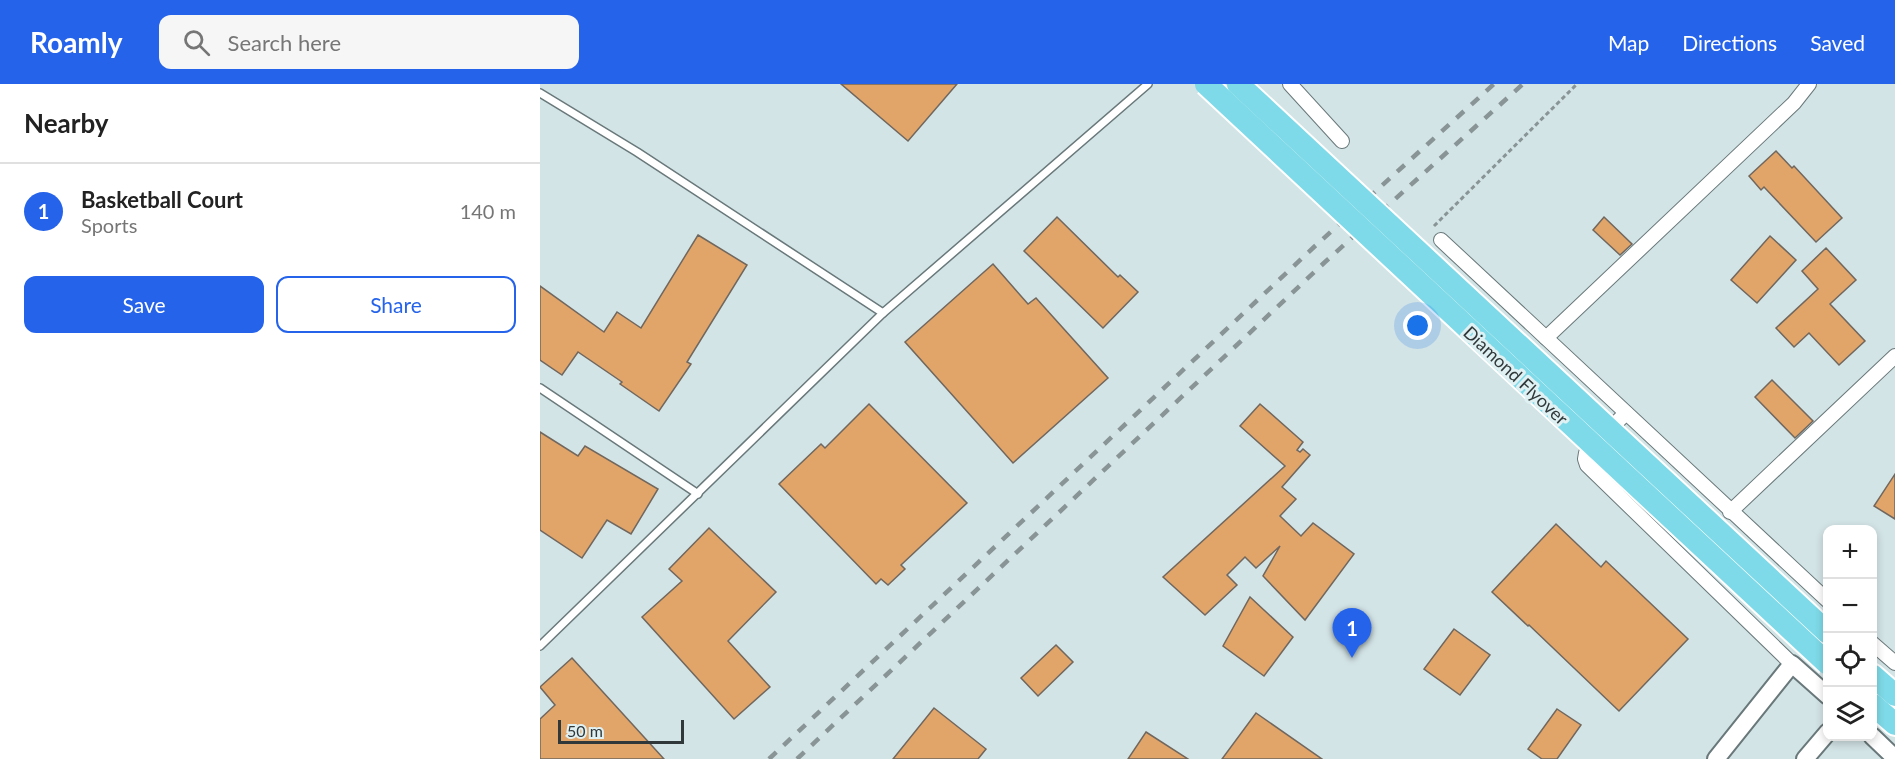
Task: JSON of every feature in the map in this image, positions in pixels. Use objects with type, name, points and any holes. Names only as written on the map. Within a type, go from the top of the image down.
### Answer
[{"type":"highway","name":"Diamond Flyover","points":[[1206,84],[1823,660]]},
{"type":"highway","name":"Diamond Flyover","points":[[1238,84],[1823,629]]},
{"type":"highway","points":[[1877,679],[1895,695]]},
{"type":"highway","points":[[1877,708],[1895,724]]},
{"type":"street","points":[[1290,84],[1342,141]]},
{"type":"street","points":[[1546,338],[1794,104],[1809,84]]},
{"type":"street","points":[[1441,240],[1823,597]]},
{"type":"street","points":[[1730,512],[1895,356]]},
{"type":"street","points":[[1626,412],[1586,453],[1587,465],[1823,692]]},
{"type":"street","points":[[1877,647],[1895,663]]},
{"type":"street","points":[[1716,759],[1792,664]]},
{"type":"street","points":[[1805,759],[1823,737]]},
{"type":"street","points":[[1877,741],[1895,758]]},
{"type":"lane","points":[[540,646],[883,313],[1148,84]]},
{"type":"lane","points":[[540,93],[637,152],[883,313]]},
{"type":"lane","points":[[540,388],[698,494]]},
{"type":"path","points":[[1431,230],[1577,84]]},
{"type":"building","points":[[841,84],[957,84],[908,141]]},
{"type":"building","points":[[1776,151],[1792,168],[1794,166],[1842,218],[1816,242],[1764,187],[1761,190],[1749,176]]},
{"type":"building","points":[[1057,217],[1118,277],[1120,275],[1138,292],[1103,328],[1024,251]]},
{"type":"building","points":[[1604,217],[1632,244],[1620,255],[1593,230]]},
{"type":"building","points":[[698,235],[747,265],[687,362],[691,364],[659,411],[578,352],[562,375],[540,360],[540,286],[604,332],[617,312],[641,328]]},
{"type":"building","points":[[1770,236],[1796,260],[1757,303],[1731,280]]},
{"type":"building","points":[[1826,248],[1856,280],[1830,304],[1865,341],[1839,365],[1809,333],[1794,347],[1776,328],[1818,289],[1802,271]]},
{"type":"building","points":[[993,264],[1028,304],[1036,298],[1108,378],[1013,463],[905,342]]},
{"type":"building","points":[[1772,380],[1813,421],[1795,438],[1755,397]]},
{"type":"building","points":[[869,404],[967,503],[901,565],[905,569],[888,585],[881,579],[876,584],[779,484],[821,444],[825,448]]},
{"type":"building","points":[[1260,404],[1303,442],[1297,450],[1300,452],[1303,449],[1310,455],[1282,487],[1296,499],[1280,516],[1301,536],[1313,523],[1354,554],[1305,620],[1263,576],[1280,546],[1256,568],[1245,557],[1227,575],[1237,585],[1205,615],[1163,577],[1285,466],[1240,426]]},
{"type":"building","points":[[540,432],[578,456],[585,446],[658,489],[631,534],[607,520],[582,558],[540,530]]},
{"type":"building","points":[[1895,474],[1895,519],[1874,506]]},
{"type":"building","points":[[1556,524],[1601,567],[1606,561],[1688,639],[1619,711],[1492,592]]},
{"type":"building","points":[[709,528],[776,592],[728,641],[770,687],[734,719],[642,617],[682,581],[669,569]]},
{"type":"building","points":[[1250,597],[1293,637],[1264,676],[1223,646]]},
{"type":"building","points":[[1454,629],[1490,655],[1460,695],[1424,669]]},
{"type":"building","points":[[1056,645],[1073,662],[1038,696],[1021,678]]},
{"type":"building","points":[[572,658],[664,759],[540,759],[540,719],[555,705],[540,687]]},
{"type":"building","points":[[934,708],[986,749],[978,759],[893,759]]},
{"type":"building","points":[[1557,709],[1581,725],[1557,759],[1542,759],[1528,749]]},
{"type":"building","points":[[1256,713],[1322,759],[1222,759]]},
{"type":"building","points":[[1146,732],[1188,759],[1128,759]]},
{"type":"railway","points":[[769,759],[1314,247],[1494,84]]},
{"type":"railway","points":[[797,759],[1325,262],[1523,84]]},
{"type":"place","name":"Basketball Court","points":[[1352,658]]}]
